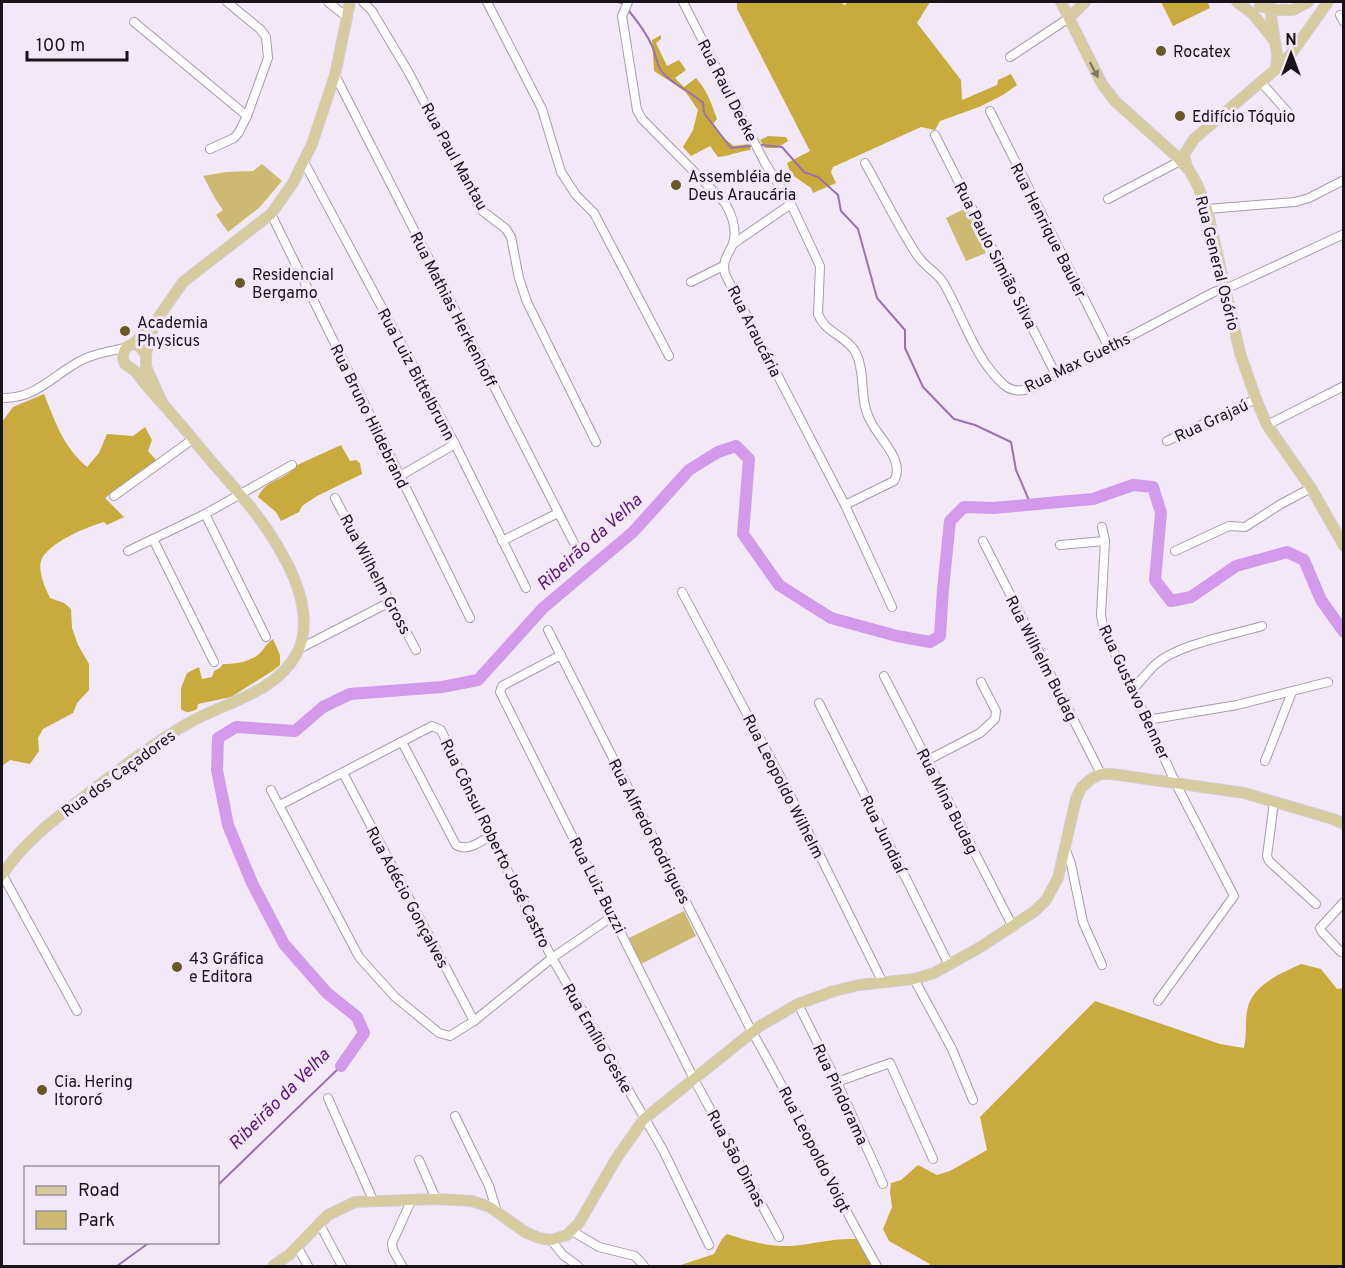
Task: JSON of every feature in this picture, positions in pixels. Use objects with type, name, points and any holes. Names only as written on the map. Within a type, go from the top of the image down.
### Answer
[{"type":"main road","points":[[127,350],[156,321],[183,282],[271,214],[293,183],[312,144],[335,75],[350,2]]},
{"type":"main road","name":"Rua General Osório","points":[[1061,2],[1102,84],[1115,101],[1160,140],[1189,170],[1197,184],[1207,209],[1247,375],[1256,399],[1267,424],[1311,488],[1344,546]]},
{"type":"main road","points":[[1069,18],[1085,2]]},
{"type":"main road","points":[[1237,2],[1253,14],[1275,42]]},
{"type":"main road","points":[[1276,69],[1275,42],[1264,5],[1293,10],[1308,2]]},
{"type":"main road","points":[[1189,170],[1184,155],[1194,139],[1291,54],[1328,2]]},
{"type":"main road","points":[[1160,140],[1177,146],[1194,139]]},
{"type":"main road","points":[[127,350],[129,368],[142,372],[146,367],[146,354],[156,321]]},
{"type":"main road","points":[[127,350],[141,347],[146,354]]},
{"type":"main road","name":"Rua dos Caçadores","points":[[146,367],[162,402]]},
{"type":"main road","name":"Rua dos Caçadores","points":[[2,875],[21,849],[56,818],[153,744],[189,722],[263,688],[286,669],[299,649],[304,632],[300,595],[266,526],[136,372]]},
{"type":"main road","points":[[273,1266],[328,1215],[345,1205],[373,1200],[472,1201],[484,1204],[525,1232],[539,1238],[559,1239],[572,1231],[579,1223],[633,1132],[644,1119],[752,1032],[798,1004],[859,985],[914,979],[949,965],[1035,912],[1054,889],[1059,878],[1076,799],[1081,788],[1090,779],[1101,774],[1137,776],[1244,793],[1344,824]]},
{"type":"street","points":[[210,149],[234,138],[247,116],[268,58],[266,37],[260,29],[227,2]]},
{"type":"street","points":[[328,2],[347,17]]},
{"type":"street","name":"Rua Paul Mantau","points":[[363,2],[372,11],[409,72],[480,208],[506,229],[511,237],[519,278],[527,302],[596,442]]},
{"type":"street","points":[[487,2],[542,109],[561,172],[576,195],[594,213],[669,356]]},
{"type":"street","name":"Rua Araucária","points":[[628,2],[622,16],[637,110],[642,119],[725,203],[735,228],[733,244],[723,266],[730,284],[845,505],[892,607]]},
{"type":"street","name":"Rua Raul Deeke","points":[[682,2],[765,163],[791,204],[820,266],[818,315],[826,327],[845,340],[856,354],[865,410],[870,422],[894,458],[897,468],[894,481],[845,505]]},
{"type":"street","points":[[1010,57],[1069,18]]},
{"type":"street","points":[[134,22],[247,116]]},
{"type":"street","name":"Rua Mathias Herkenhoff","points":[[335,75],[574,543]]},
{"type":"street","points":[[1261,82],[1291,116]]},
{"type":"street","name":"Rua Henrique Bauler","points":[[990,111],[1109,348]]},
{"type":"street","name":"Rua Paulo Simião Silva","points":[[935,135],[1056,375]]},
{"type":"street","points":[[1108,199],[1180,161]]},
{"type":"street","name":"Rua Luiz Bittelbrunn","points":[[304,162],[455,444],[526,588]]},
{"type":"street","name":"Rua Max Gueths","points":[[865,163],[918,256],[942,282],[975,347],[997,378],[1006,387],[1015,391],[1025,391],[1214,292],[1344,234]]},
{"type":"street","points":[[1207,209],[1295,202],[1309,198],[1344,180]]},
{"type":"street","points":[[733,244],[791,204]]},
{"type":"street","name":"Rua Bruno Hildebrand","points":[[271,214],[470,618]]},
{"type":"street","points":[[692,282],[723,266]]},
{"type":"street","points":[[2,398],[13,398],[34,392],[80,361],[96,354],[127,350]]},
{"type":"street","points":[[1267,424],[1344,386]]},
{"type":"street","name":"Rua Grajaú","points":[[1167,441],[1256,399]]},
{"type":"street","points":[[114,496],[193,439]]},
{"type":"street","points":[[400,476],[455,444]]},
{"type":"street","points":[[128,551],[205,514],[292,465]]},
{"type":"street","points":[[1175,551],[1229,526],[1245,527],[1311,488]]},
{"type":"street","name":"Rua Wilhelm Gross","points":[[335,498],[416,650]]},
{"type":"street","points":[[502,541],[558,513]]},
{"type":"street","points":[[205,514],[266,637]]},
{"type":"street","name":"Rua Gustavo Benner","points":[[1102,527],[1105,541],[1102,625],[1176,784],[1234,896],[1158,1000]]},
{"type":"street","points":[[153,539],[214,662]]},
{"type":"street","name":"Rua Wilhelm Budag","points":[[983,541],[1101,774]]},
{"type":"street","points":[[1060,545],[1105,541]]},
{"type":"street","name":"Rua Leopoldo Wilhelm","points":[[682,592],[789,793],[882,981]]},
{"type":"street","points":[[299,649],[390,602]]},
{"type":"street","points":[[1133,689],[1164,658],[1184,649],[1262,626]]},
{"type":"street","name":"Rua Alfredo Rodrigues","points":[[548,630],[752,1032]]},
{"type":"street","name":"Rua Luiz Buzzi","points":[[561,655],[502,686],[500,692],[694,1079]]},
{"type":"street","name":"Rua Mina Budag","points":[[884,675],[926,761],[1013,927]]},
{"type":"street","points":[[926,761],[980,733],[995,720],[996,711],[981,682]]},
{"type":"street","points":[[1147,720],[1237,705],[1328,682]]},
{"type":"street","points":[[1265,761],[1292,692]]},
{"type":"street","name":"Rua Jundiaí","points":[[819,703],[949,965]]},
{"type":"street","name":"Rua Cônsul Roberto José Castro","points":[[280,805],[432,726],[441,730],[490,836],[552,958]]},
{"type":"street","points":[[402,742],[456,844],[461,848],[468,848],[490,836]]},
{"type":"street","name":"Rua Adécio Gonçalves","points":[[343,773],[474,1021]]},
{"type":"street","points":[[271,790],[359,957],[395,997],[445,1036],[450,1036],[474,1021],[552,958],[613,916]]},
{"type":"street","points":[[1274,802],[1267,856],[1269,861],[1316,904]]},
{"type":"street","points":[[1065,848],[1071,864],[1083,922],[1102,965]]},
{"type":"street","points":[[2,875],[77,1011]]},
{"type":"street","points":[[1341,952],[1320,928],[1344,902]]},
{"type":"street","name":"Rua Emílio Geske","points":[[552,958],[663,1150],[709,1245]]},
{"type":"street","points":[[914,979],[952,1049],[973,1100]]},
{"type":"street","name":"Rua Pindorama","points":[[798,1004],[837,1082],[883,1184]]},
{"type":"street","name":"Rua Leopoldo Voigt","points":[[752,1032],[776,1073],[877,1266]]},
{"type":"street","points":[[837,1082],[890,1063],[933,1159]]},
{"type":"street","name":"Rua São Dimas","points":[[694,1079],[779,1237]]},
{"type":"street","points":[[328,1098],[373,1200]]},
{"type":"street","points":[[455,1116],[489,1186],[497,1212]]},
{"type":"street","points":[[419,1160],[436,1199]]},
{"type":"street","points":[[402,1266],[393,1250],[392,1243],[412,1199]]},
{"type":"street","points":[[319,1223],[342,1266]]},
{"type":"street","points":[[572,1231],[599,1247],[635,1256],[644,1266]]},
{"type":"street","points":[[551,1240],[563,1255],[578,1266]]},
{"type":"street","points":[[297,1246],[308,1266]]},
{"type":"green space","points":[[262,164],[282,181],[259,208],[228,232],[216,215],[223,210],[203,176],[253,171]]},
{"type":"green space","points":[[966,208],[986,253],[966,261],[946,218]]},
{"type":"green space","points":[[684,911],[696,936],[641,964],[629,938]]},
{"type":"shaded area","points":[[737,2],[841,2],[844,5],[849,2],[930,2],[917,23],[961,80],[962,100],[997,85],[998,80],[1011,74],[1017,85],[979,107],[940,121],[935,130],[921,127],[833,167],[831,172],[836,183],[813,193],[811,188],[791,174],[787,163],[810,151],[737,9]]},
{"type":"shaded area","points":[[1161,2],[1208,2],[1210,8],[1173,26]]},
{"type":"shaded area","points":[[661,35],[661,39],[656,43],[667,66],[679,60],[686,70],[675,78],[684,87],[696,78],[709,98],[717,119],[713,124],[723,138],[734,146],[749,144],[751,150],[718,157],[710,146],[691,156],[683,147],[693,130],[698,110],[685,91],[654,71],[652,40]]},
{"type":"shaded area","points":[[768,136],[786,137],[788,141],[777,148],[765,148],[760,140]]},
{"type":"shaded area","points":[[44,394],[66,443],[87,467],[99,453],[107,434],[133,436],[145,427],[152,440],[148,451],[157,461],[105,498],[124,517],[107,525],[104,522],[78,532],[59,542],[44,555],[40,565],[44,585],[50,598],[64,603],[71,609],[72,628],[78,645],[89,664],[89,690],[77,703],[73,713],[43,729],[38,738],[39,751],[30,764],[10,760],[2,766],[2,422],[13,407]]},
{"type":"shaded area","points":[[341,445],[350,461],[356,460],[360,463],[362,474],[317,496],[302,506],[299,512],[281,521],[276,512],[258,497],[266,486],[287,475],[295,466]]},
{"type":"shaded area","points":[[273,639],[280,655],[280,665],[274,670],[231,697],[198,704],[197,709],[191,712],[181,709],[181,688],[187,673],[199,667],[202,679],[212,677],[214,671],[223,664],[252,659]]},
{"type":"shaded area","points":[[1301,964],[1321,969],[1337,989],[1343,988],[1343,1266],[929,1266],[930,1264],[889,1241],[883,1229],[892,1207],[891,1183],[901,1180],[918,1165],[937,1175],[950,1171],[987,1150],[980,1117],[1095,1001],[1220,1044],[1244,1048],[1247,1011],[1254,994],[1260,987]]},
{"type":"shaded area","points":[[727,1234],[775,1246],[856,1239],[874,1266],[678,1266],[714,1254]]},
{"type":"waterway","points":[[617,2],[622,3]]},
{"type":"waterway","points":[[629,11],[647,36],[662,72],[703,103],[704,113],[731,148],[750,146]]},
{"type":"waterway","points":[[762,145],[782,147],[804,172],[818,177],[838,195],[841,211],[858,229],[877,298],[905,330],[905,348],[923,387],[954,419],[975,425],[1011,442],[1016,470],[1031,505]]},
{"type":"waterway","name":"Ribeirão da Velha","points":[[341,1066],[364,1033],[357,1017],[327,993],[284,944],[252,883],[228,825],[217,770],[218,738],[236,727],[295,731],[323,707],[350,694],[442,687],[478,680],[543,608],[633,532],[689,470],[718,452],[736,446],[749,459],[743,534],[779,585],[831,618],[897,636],[930,642],[940,636],[950,521],[964,507],[993,508],[1093,499],[1133,485],[1153,487],[1161,513],[1155,580],[1171,601],[1191,597],[1236,566],[1287,552],[1304,560],[1321,600],[1344,632]]},
{"type":"waterway","name":"Ribeirão da Velha","points":[[219,1184],[341,1066]]},
{"type":"waterway","name":"Ribeirão da Velha","points":[[117,1266],[147,1244]]},
{"type":"place","name":"Rocatex","points":[[1161,51]]},
{"type":"place","name":"Edifício Tóquio","points":[[1180,116]]},
{"type":"place","name":"Assembléia de Deus Araucária","points":[[676,185]]},
{"type":"place","name":"Residencial Bergamo","points":[[240,283]]},
{"type":"place","name":"Academia Physicus","points":[[125,331]]},
{"type":"place","name":"43 Gráfica e Editora","points":[[177,967]]},
{"type":"place","name":"Cia. Hering Itororó","points":[[42,1090]]}]
